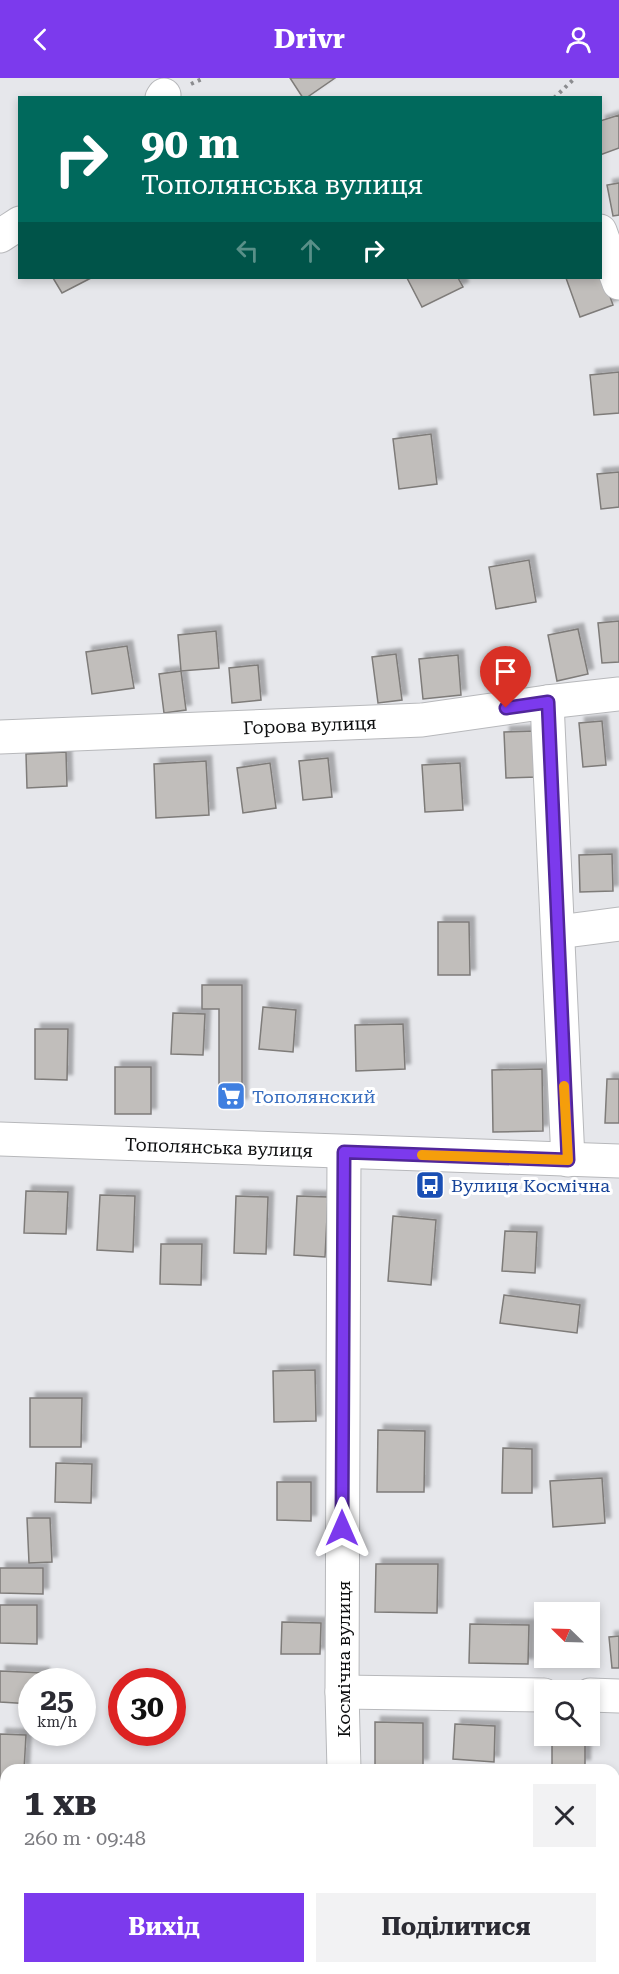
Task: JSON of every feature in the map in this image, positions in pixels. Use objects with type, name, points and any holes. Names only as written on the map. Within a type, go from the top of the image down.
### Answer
[{"type":"street","points":[[0,236],[18,224]]},
{"type":"street","points":[[602,236],[619,283]]},
{"type":"street","name":"Горова вулиця","points":[[0,737],[422,720],[619,694]]},
{"type":"street","points":[[548,702],[568,1160]]},
{"type":"street","points":[[558,932],[619,924]]},
{"type":"street","name":"Тополянська вулиця","points":[[0,1140],[619,1161]]},
{"type":"street","name":"Космічна вулиця","points":[[344,1152],[342,1692],[344,1764]]},
{"type":"street","points":[[342,1692],[534,1695]]},
{"type":"street","points":[[600,1695],[619,1696]]},
{"type":"path","points":[[556,96],[575,78]]},
{"type":"building","points":[[290,78],[335,78],[309,96],[302,96]]},
{"type":"building","points":[[619,115],[619,148],[602,154],[602,120]]},
{"type":"building","points":[[619,183],[619,215],[613,216],[607,185]]},
{"type":"building","points":[[602,275],[613,305],[580,317],[566,279],[602,279]]},
{"type":"building","points":[[54,279],[89,279],[62,293]]},
{"type":"building","points":[[408,279],[459,279],[463,287],[422,307]]},
{"type":"building","points":[[619,372],[619,413],[594,415],[590,375]]},
{"type":"building","points":[[431,434],[437,484],[399,489],[393,439]]},
{"type":"building","points":[[619,472],[619,507],[601,509],[597,474]]},
{"type":"building","points":[[529,560],[536,602],[496,609],[489,567]]},
{"type":"building","points":[[619,621],[619,662],[602,663],[598,623]]},
{"type":"building","points":[[578,629],[588,674],[557,681],[548,635]]},
{"type":"building","points":[[216,631],[219,668],[181,671],[178,635]]},
{"type":"building","points":[[127,646],[134,688],[92,694],[86,652]]},
{"type":"building","points":[[396,654],[402,700],[378,703],[372,657]]},
{"type":"building","points":[[458,655],[461,695],[423,699],[419,659]]},
{"type":"building","points":[[258,665],[261,700],[232,703],[229,668]]},
{"type":"building","points":[[181,671],[186,710],[164,713],[159,674]]},
{"type":"building","points":[[602,721],[606,765],[583,767],[579,723]]},
{"type":"building","points":[[535,731],[537,777],[506,778],[504,732]]},
{"type":"building","points":[[66,752],[67,786],[27,788],[26,754]]},
{"type":"building","points":[[328,758],[332,797],[303,800],[299,761]]},
{"type":"building","points":[[206,761],[209,815],[156,818],[154,764]]},
{"type":"building","points":[[270,763],[276,808],[243,813],[237,768]]},
{"type":"building","points":[[460,763],[463,810],[425,812],[422,765]]},
{"type":"building","points":[[612,854],[613,891],[580,892],[579,855]]},
{"type":"building","points":[[438,922],[469,922],[470,975],[438,975]]},
{"type":"building","points":[[202,985],[242,985],[242,1104],[219,1104],[219,1009],[202,1009]]},
{"type":"building","points":[[263,1007],[296,1010],[293,1052],[259,1049]]},
{"type":"building","points":[[173,1013],[205,1014],[203,1055],[171,1054]]},
{"type":"building","points":[[403,1024],[405,1069],[356,1071],[355,1025]]},
{"type":"building","points":[[35,1029],[68,1029],[67,1080],[35,1079]]},
{"type":"building","points":[[115,1067],[151,1067],[151,1114],[115,1114]]},
{"type":"building","points":[[542,1069],[543,1131],[493,1132],[492,1070]]},
{"type":"building","points":[[607,1079],[619,1079],[619,1123],[605,1123]]},
{"type":"building","points":[[26,1191],[68,1192],[66,1234],[24,1233]]},
{"type":"building","points":[[100,1195],[135,1196],[133,1252],[97,1250]]},
{"type":"building","points":[[236,1196],[268,1197],[266,1254],[234,1253]]},
{"type":"building","points":[[297,1196],[328,1197],[325,1257],[294,1255]]},
{"type":"building","points":[[393,1216],[436,1220],[431,1285],[388,1281]]},
{"type":"building","points":[[505,1231],[537,1232],[535,1273],[502,1271]]},
{"type":"building","points":[[161,1244],[202,1244],[201,1285],[160,1284]]},
{"type":"building","points":[[504,1295],[580,1305],[577,1333],[500,1323]]},
{"type":"building","points":[[315,1370],[316,1421],[274,1422],[273,1371]]},
{"type":"building","points":[[30,1398],[82,1398],[81,1447],[30,1447]]},
{"type":"building","points":[[378,1430],[425,1431],[424,1492],[377,1492]]},
{"type":"building","points":[[503,1448],[532,1449],[532,1493],[502,1493]]},
{"type":"building","points":[[56,1463],[92,1464],[91,1503],[55,1502]]},
{"type":"building","points":[[602,1478],[605,1523],[553,1527],[550,1481]]},
{"type":"building","points":[[277,1482],[311,1482],[311,1521],[277,1520]]},
{"type":"building","points":[[27,1518],[50,1518],[52,1562],[29,1563]]},
{"type":"building","points":[[376,1564],[438,1564],[437,1613],[375,1612]]},
{"type":"building","points":[[0,1568],[43,1568],[43,1594],[0,1593]]},
{"type":"building","points":[[0,1605],[37,1605],[37,1644],[0,1643]]},
{"type":"building","points":[[282,1622],[321,1623],[320,1654],[281,1654]]},
{"type":"building","points":[[470,1624],[529,1625],[528,1664],[469,1663]]},
{"type":"building","points":[[619,1636],[619,1668],[612,1668],[609,1637]]},
{"type":"building","points":[[0,1671],[18,1672],[18,1703],[0,1702]]},
{"type":"building","points":[[375,1722],[423,1723],[423,1764],[375,1764]]},
{"type":"building","points":[[455,1724],[495,1726],[494,1762],[453,1759]]},
{"type":"building","points":[[0,1734],[18,1735],[18,1746],[25,1746],[24,1764],[0,1764]]},
{"type":"building","points":[[552,1746],[585,1746],[585,1764],[552,1764]]},
{"type":"slow traffic","points":[[422,1155],[568,1160],[564,1086]]},
{"type":"place","name":"Тополянский","points":[[231,1096]]},
{"type":"place","name":"Вулиця Космічна","points":[[430,1185]]},
{"type":"route","points":[[342,1528],[344,1152],[568,1160],[548,702],[506,708]]}]
